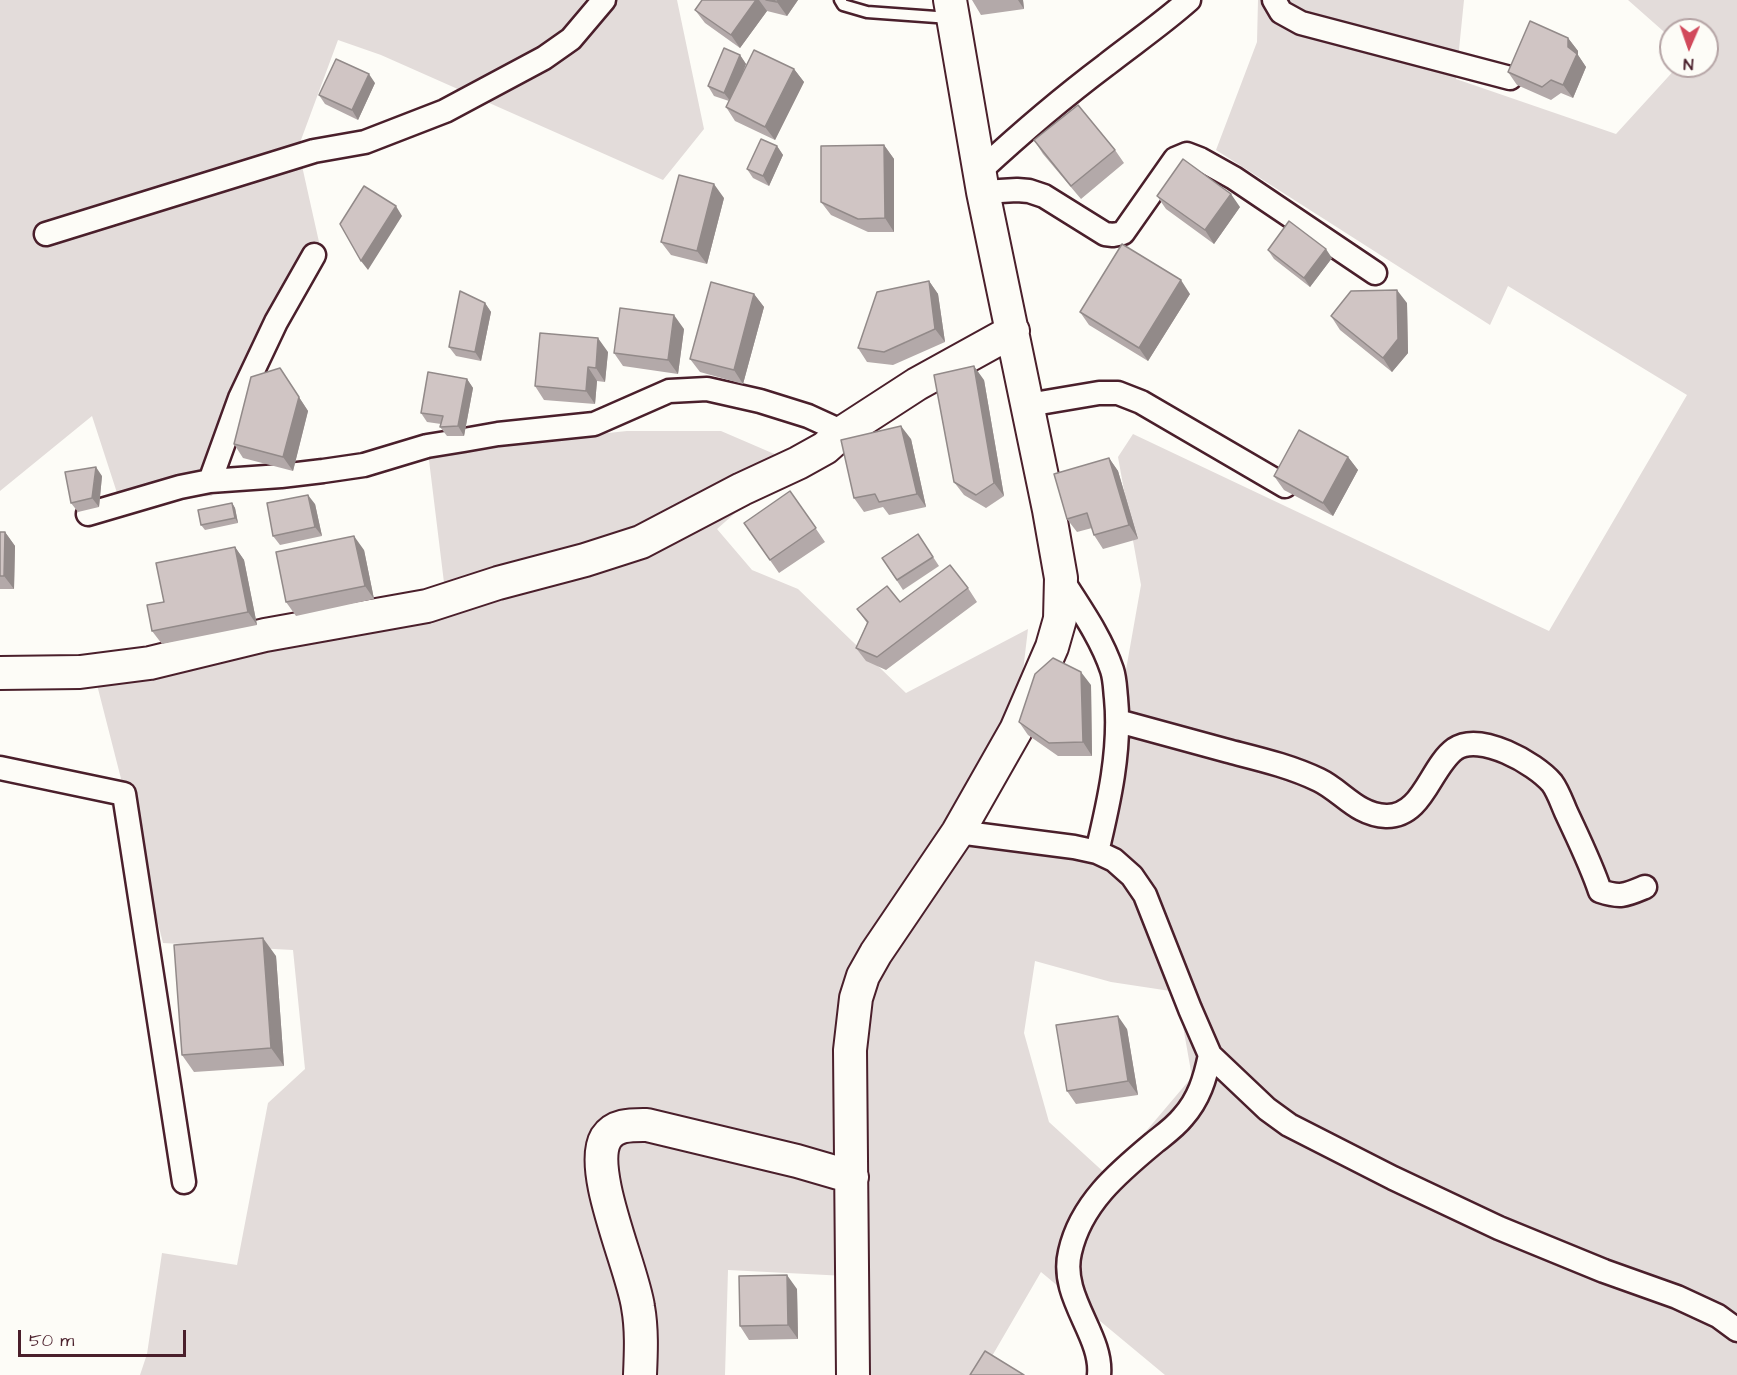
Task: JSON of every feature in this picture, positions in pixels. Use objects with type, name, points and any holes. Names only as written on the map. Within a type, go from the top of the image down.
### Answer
[{"type":"street","points":[[46,234],[314,152],[365,142],[445,111],[544,58],[571,39],[604,0]]},
{"type":"street","points":[[1274,0],[1281,12],[1302,24],[1510,78]]},
{"type":"street","points":[[981,182],[1029,126],[1184,2]]},
{"type":"street","points":[[853,1375],[850,1050],[856,998],[863,976],[876,953],[958,832],[1016,730],[1052,647],[1060,619],[1061,578],[1028,405],[981,182],[951,9]]},
{"type":"street","points":[[981,182],[1044,196],[1105,234],[1113,235],[1123,232],[1175,159],[1187,154],[1234,178],[1375,273]]},
{"type":"street","points":[[210,481],[240,398],[276,322],[314,255]]},
{"type":"street","points":[[0,673],[80,672],[150,663],[265,635],[427,606],[641,542],[825,448],[843,432],[917,384],[1013,331]]},
{"type":"street","points":[[88,514],[180,487],[210,481],[333,470],[364,465],[427,446],[498,434],[594,424],[669,391],[706,389],[759,401],[808,416],[843,432]]},
{"type":"street","points":[[1028,405],[1099,393],[1118,393],[1141,402],[1285,486]]},
{"type":"street","points":[[1061,578],[1101,642],[1113,672],[1118,721],[1114,766],[1097,852]]},
{"type":"street","points":[[1118,721],[1276,763],[1320,781],[1365,812],[1387,816],[1406,811],[1424,791],[1444,760],[1455,749],[1471,743],[1494,747],[1534,768],[1553,784],[1592,866],[1600,891],[1615,896],[1645,887]]},
{"type":"street","points":[[0,768],[124,794],[184,1182]]},
{"type":"street","points":[[958,832],[1074,847],[1097,852],[1114,860],[1132,876],[1145,895],[1210,1055],[1267,1109],[1289,1125],[1499,1228],[1604,1271],[1677,1297],[1718,1316],[1737,1330]]},
{"type":"street","points":[[1099,1375],[1098,1358],[1071,1290],[1067,1269],[1074,1237],[1102,1189],[1182,1119],[1191,1108],[1202,1087],[1210,1055]]},
{"type":"street","points":[[640,1375],[641,1335],[638,1304],[612,1217],[603,1173],[601,1154],[603,1145],[614,1130],[626,1125],[647,1125],[852,1177]]},
{"type":"lane","points":[[840,0],[843,5],[867,12],[951,9]]},
{"type":"shaded area","points":[[0,0],[677,0],[704,129],[663,180],[381,55],[338,40],[298,148],[321,251],[271,333],[212,496],[119,499],[92,416],[0,491]]},
{"type":"shaded area","points":[[1258,0],[1464,0],[1456,79],[1616,134],[1667,78],[1719,78],[1719,18],[1659,18],[1659,27],[1628,0],[1737,0],[1737,1375],[1165,1375],[1041,1272],[981,1375],[860,1375],[846,1276],[728,1270],[725,1375],[140,1375],[147,1354],[162,1253],[237,1265],[268,1103],[305,1069],[293,950],[163,943],[94,673],[191,671],[446,599],[428,452],[627,431],[721,431],[793,462],[717,529],[752,570],[798,589],[906,693],[1028,629],[1016,730],[968,827],[1095,845],[1141,585],[1118,457],[1133,434],[1549,631],[1687,395],[1508,286],[1490,325],[1216,150],[1257,42]],"holes":[[[1035,961],[1111,982],[1177,992],[1192,1077],[1108,1176],[1049,1122],[1024,1033]]]},
{"type":"building","points":[[702,0],[756,0],[731,35],[695,10]]},
{"type":"building","points":[[1530,21],[1568,38],[1568,47],[1577,54],[1563,85],[1551,80],[1542,87],[1508,72]]},
{"type":"building","points":[[724,48],[740,55],[724,93],[708,86]]},
{"type":"building","points":[[754,50],[794,69],[765,127],[726,107]]},
{"type":"building","points":[[336,59],[369,74],[352,110],[319,95]]},
{"type":"building","points":[[1078,105],[1115,150],[1071,186],[1034,140]]},
{"type":"building","points":[[761,139],[777,146],[763,176],[747,169]]},
{"type":"building","points":[[884,145],[885,218],[858,219],[821,202],[821,146]]},
{"type":"building","points":[[1183,159],[1231,194],[1205,230],[1157,196]]},
{"type":"building","points":[[679,175],[714,184],[697,251],[661,242]]},
{"type":"building","points":[[364,186],[396,206],[361,261],[340,224]]},
{"type":"building","points":[[1289,221],[1326,249],[1304,278],[1268,250]]},
{"type":"building","points":[[1122,244],[1181,280],[1139,348],[1080,312]]},
{"type":"building","points":[[929,281],[935,329],[884,352],[858,348],[877,292]]},
{"type":"building","points":[[711,282],[754,294],[734,370],[690,359]]},
{"type":"building","points":[[1397,290],[1398,339],[1383,358],[1331,316],[1351,291]]},
{"type":"building","points":[[460,291],[485,303],[475,352],[449,347]]},
{"type":"building","points":[[620,308],[674,315],[668,360],[614,353]]},
{"type":"building","points":[[540,333],[598,338],[596,368],[588,367],[586,391],[535,386]]},
{"type":"building","points":[[974,366],[994,483],[976,495],[954,482],[934,375]]},
{"type":"building","points":[[280,368],[299,397],[283,457],[234,444],[251,377]]},
{"type":"building","points":[[428,372],[467,379],[458,426],[440,427],[443,416],[421,413]]},
{"type":"building","points":[[901,426],[917,494],[879,502],[875,494],[854,498],[841,440]]},
{"type":"building","points":[[1299,430],[1348,457],[1323,503],[1274,476]]},
{"type":"building","points":[[1109,458],[1129,525],[1094,535],[1087,513],[1067,519],[1054,474]]},
{"type":"building","points":[[96,467],[92,498],[71,503],[65,472]]},
{"type":"building","points":[[790,491],[816,528],[770,560],[744,523]]},
{"type":"building","points":[[308,495],[315,527],[273,536],[267,503]]},
{"type":"building","points":[[232,503],[235,518],[201,525],[198,510]]},
{"type":"building","points":[[0,532],[5,532],[4,576],[0,576]]},
{"type":"building","points":[[918,534],[933,557],[897,580],[882,558]]},
{"type":"building","points":[[354,536],[365,586],[286,602],[276,552]]},
{"type":"building","points":[[235,547],[248,612],[152,631],[147,605],[164,602],[156,563]]},
{"type":"building","points":[[950,565],[968,588],[877,657],[856,648],[868,622],[857,609],[887,586],[900,602]]},
{"type":"building","points":[[1053,658],[1081,672],[1083,742],[1049,743],[1019,722],[1035,674]]},
{"type":"building","points":[[263,938],[271,1048],[182,1055],[174,945]]},
{"type":"building","points":[[1118,1016],[1128,1081],[1067,1091],[1056,1025]]},
{"type":"building","points":[[787,1275],[788,1325],[740,1326],[739,1276]]},
{"type":"building","points":[[985,1351],[1024,1375],[970,1375]]}]
